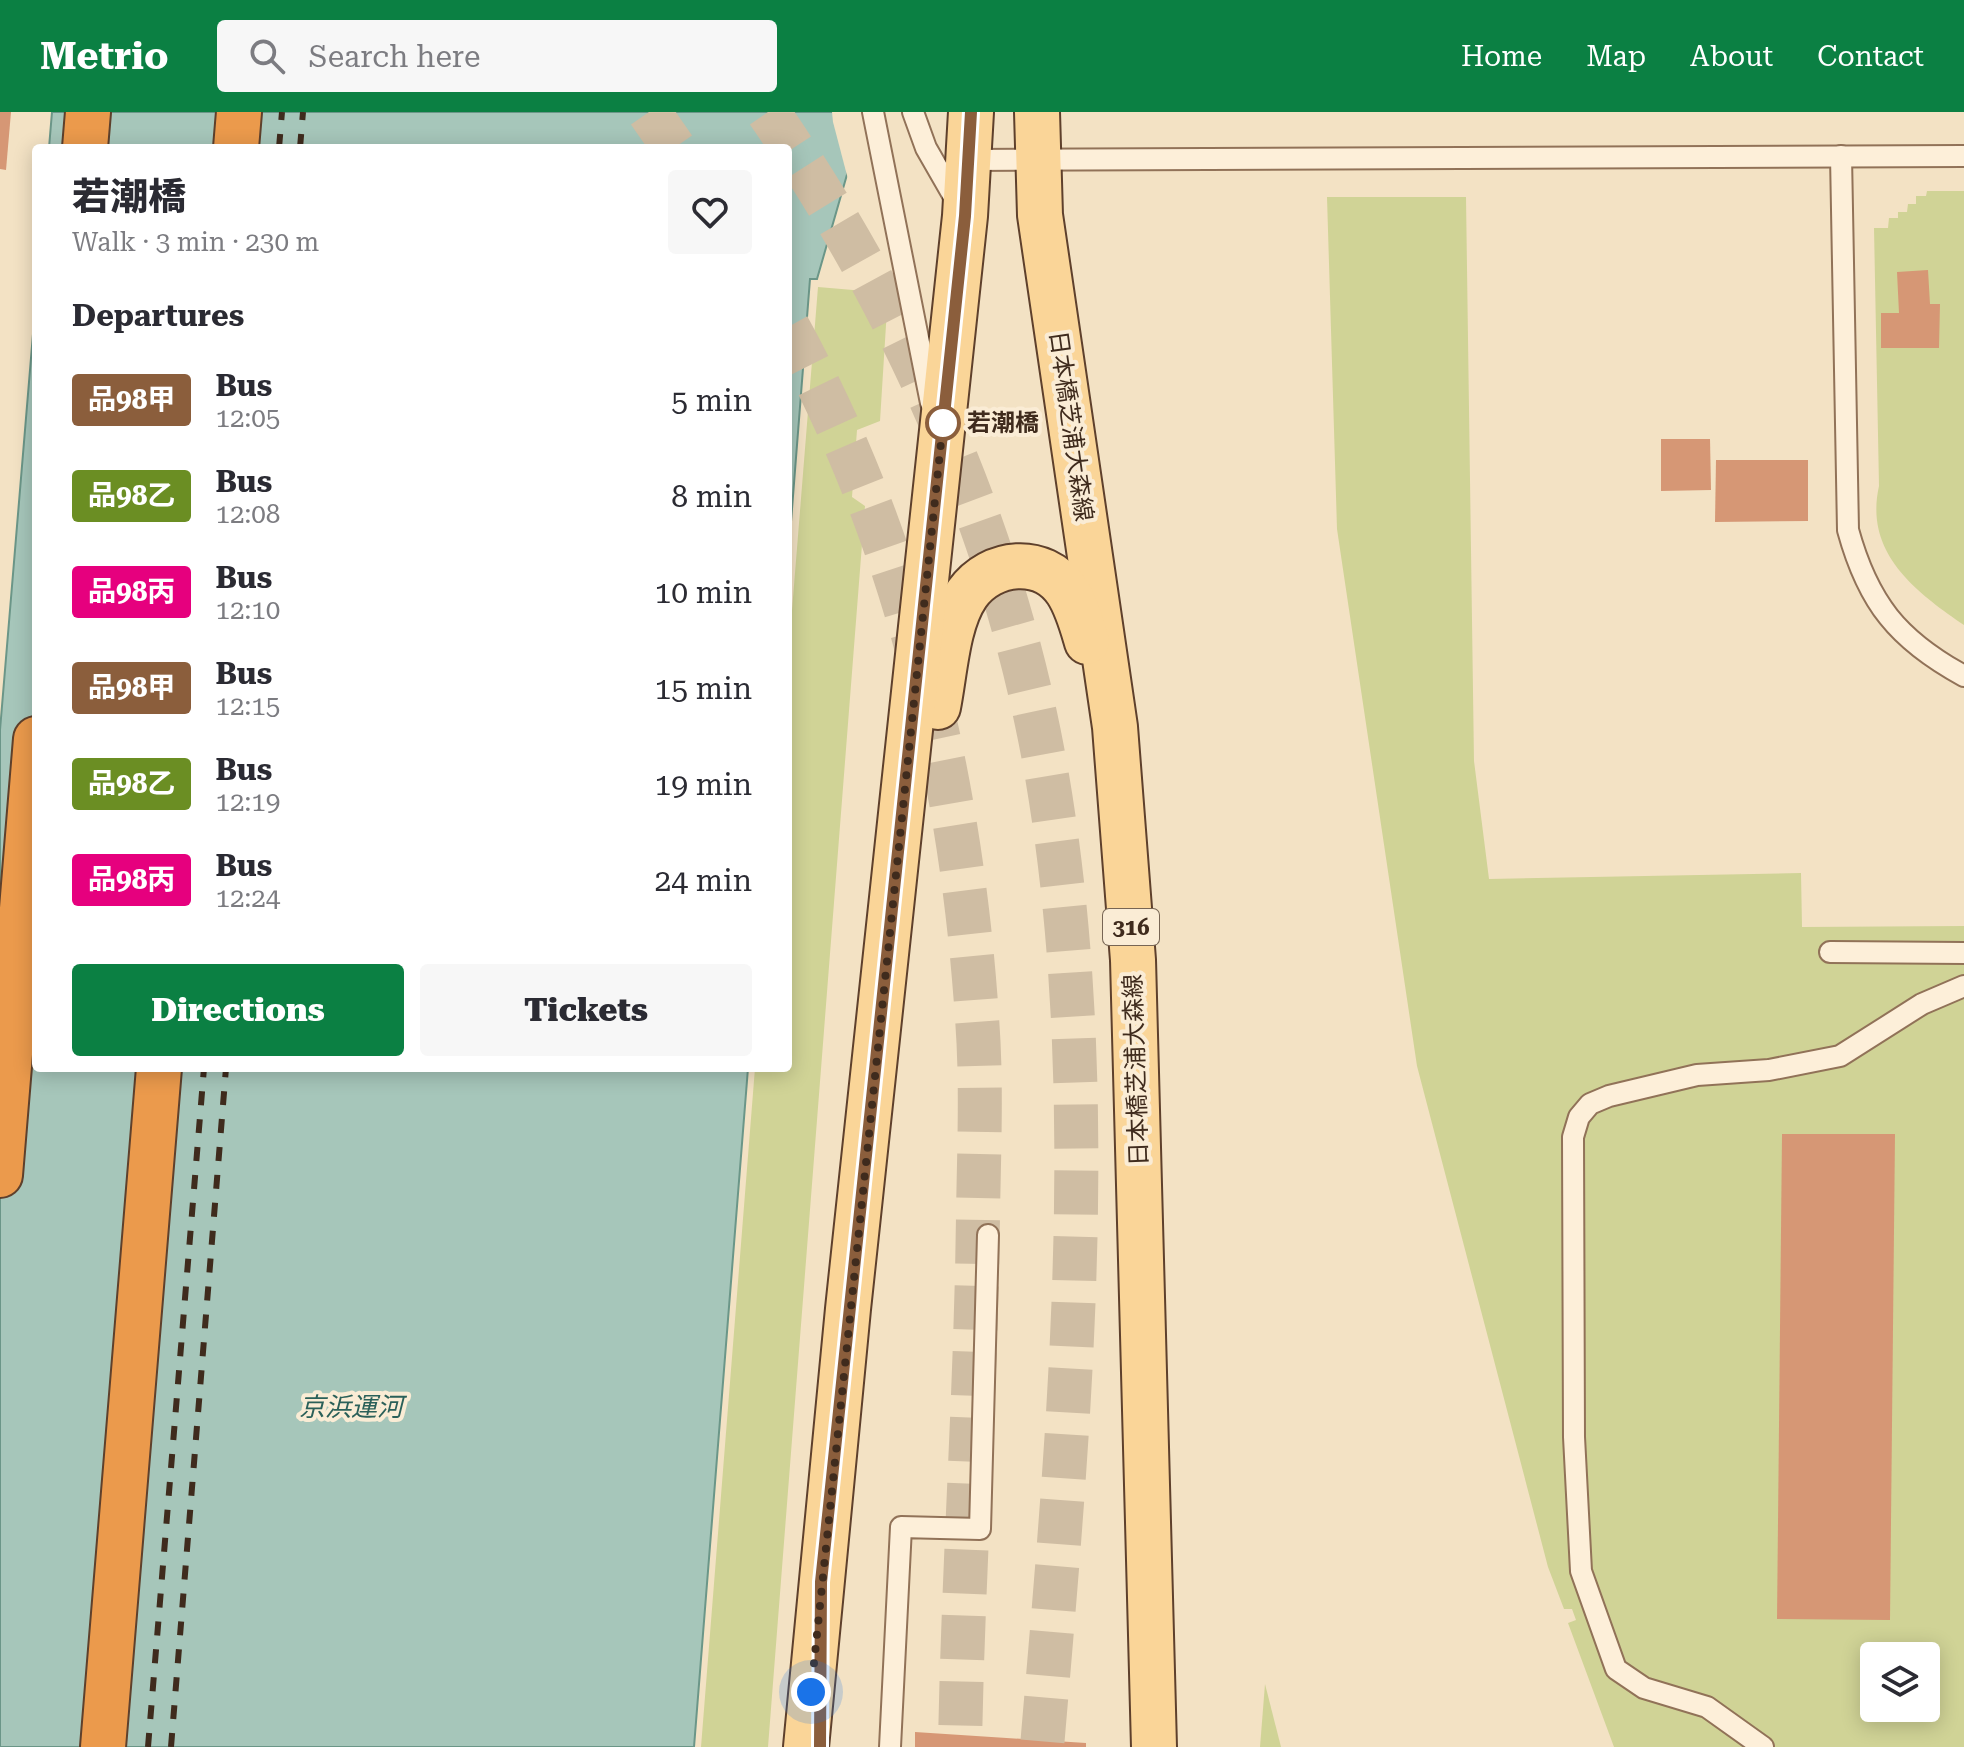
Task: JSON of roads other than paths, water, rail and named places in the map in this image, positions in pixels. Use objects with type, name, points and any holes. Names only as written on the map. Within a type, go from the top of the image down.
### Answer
[{"type":"highway","points":[[85,144],[88,112]]},
{"type":"highway","points":[[236,144],[239,112]]},
{"type":"highway","points":[[0,1175],[32,787]]},
{"type":"highway","points":[[103,1747],[159,1072]]},
{"type":"main road","points":[[806,1747],[965,216],[971,112]]},
{"type":"main road","name":"日本橋芝浦大森線","points":[[1037,112],[1040,215],[1115,727],[1133,960],[1154,1747]]},
{"type":"main road","points":[[883,984],[955,623],[966,595],[985,574],[1006,566],[1031,567],[1052,574],[1067,591],[1115,727]]},
{"type":"main road","points":[[820,1747],[821,1582]]},
{"type":"lane","points":[[873,112],[940,454]]},
{"type":"lane","points":[[915,120],[965,216]]},
{"type":"lane","points":[[1841,156],[1848,530],[1858,565],[1872,596],[1894,626],[1929,657],[1964,676]]},
{"type":"lane","points":[[969,160],[1964,156]]},
{"type":"lane","points":[[1830,952],[1964,953]]},
{"type":"lane","points":[[1763,1747],[1707,1707],[1644,1688],[1616,1669],[1581,1571],[1574,1437],[1573,1137],[1579,1117],[1590,1104],[1609,1096],[1697,1075],[1769,1070],[1840,1056],[1922,1004],[1964,986]]},
{"type":"lane","points":[[890,1747],[901,1527],[980,1529],[988,1235]]},
{"type":"water","points":[[52,112],[865,112],[817,279],[810,279],[792,509],[792,144],[49,144]]},
{"type":"water","name":"京浜運河","points":[[32,346],[32,1072],[748,1072],[694,1747],[0,1747],[0,730]]},
{"type":"tunnel","points":[[649,112],[671,144]]},
{"type":"tunnel","points":[[768,112],[789,144]]},
{"type":"tunnel","points":[[792,148],[864,266],[906,346],[944,429],[977,513],[1005,599],[1029,687],[1047,776],[1063,895],[1073,1016],[1076,1139],[1070,1384],[1042,1747]]},
{"type":"tunnel","points":[[792,335],[829,408],[865,491],[895,576],[941,750],[969,928],[979,1042],[980,1116],[960,1747]]},
{"type":"railway","points":[[279,144],[282,112]]},
{"type":"railway","points":[[300,144],[303,112]]},
{"type":"railway","points":[[148,1747],[204,1072]]},
{"type":"railway","points":[[171,1747],[226,1072]]},
{"type":"place","name":"若潮橋","points":[[943,423]]}]
